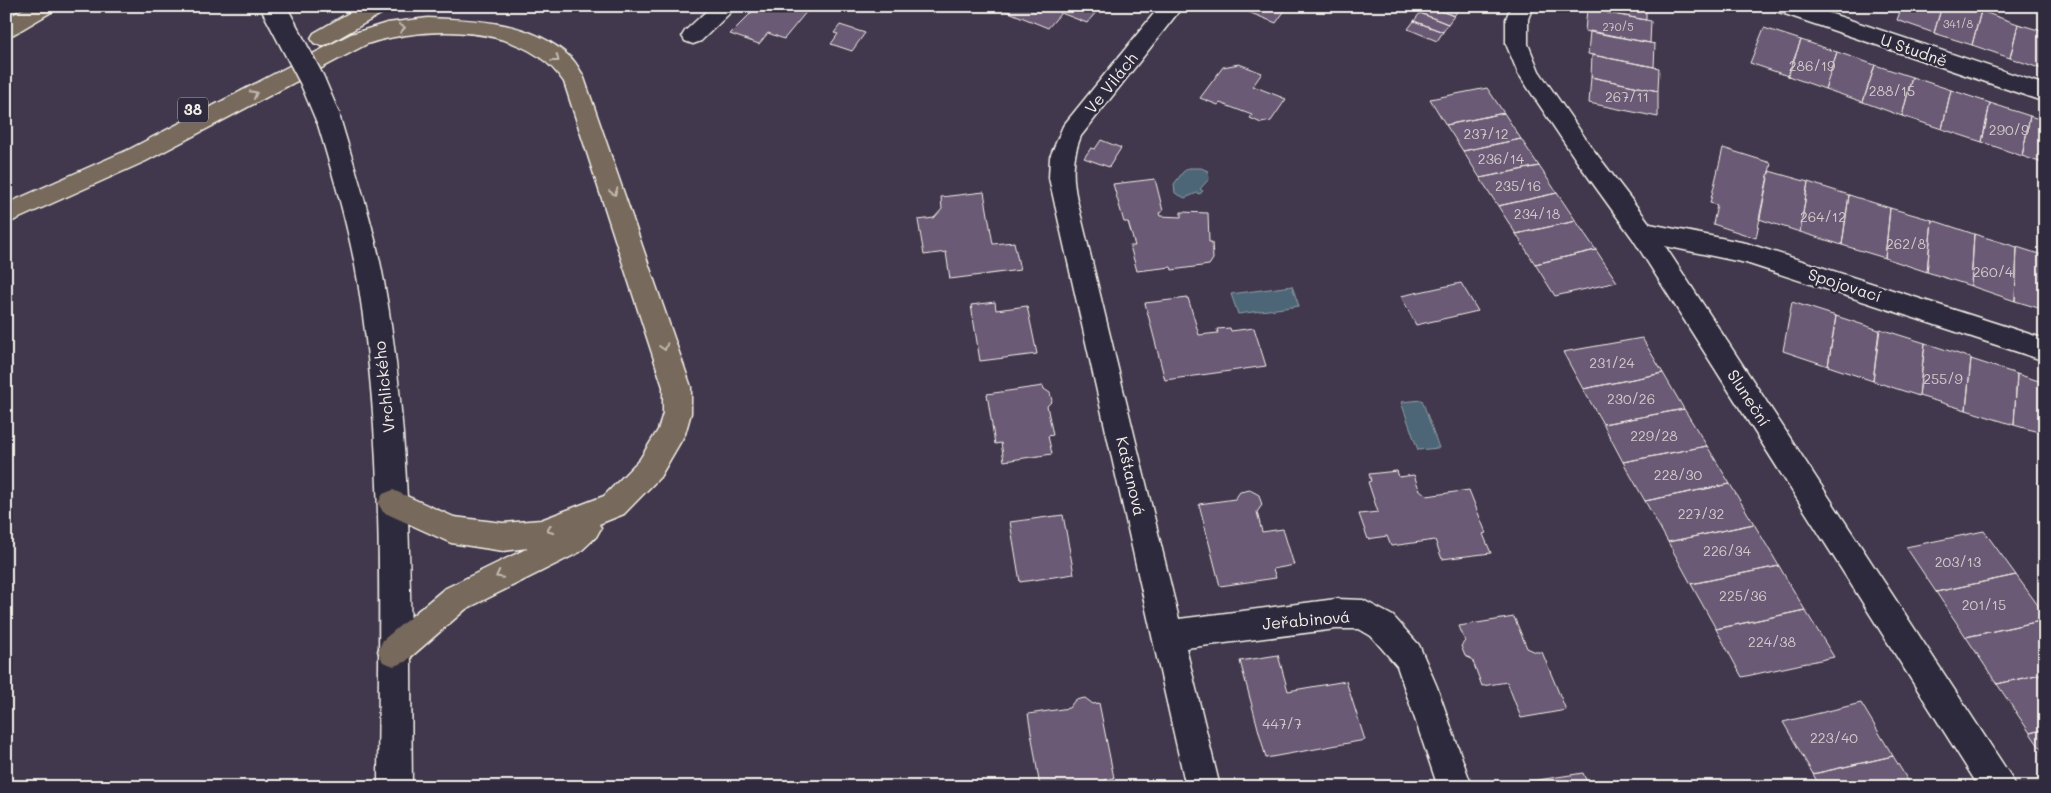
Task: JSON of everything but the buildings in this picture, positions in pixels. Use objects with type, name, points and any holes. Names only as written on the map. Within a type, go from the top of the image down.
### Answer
[{"type":"main road","points":[[6,29],[45,6]]},
{"type":"main road","name":"38","points":[[6,214],[378,6]]},
{"type":"main road","points":[[6,214],[138,155],[359,39],[387,30],[428,25],[478,27],[518,36],[542,47],[563,63],[575,81],[606,168],[677,387],[677,413],[671,434],[650,468],[614,505],[570,542],[455,599],[394,651]]},
{"type":"main road","points":[[393,503],[451,530],[503,537],[541,534],[614,505]]},
{"type":"street","name":"Vrchlického","points":[[273,6],[312,80],[328,118],[361,234],[371,282],[390,443],[393,503],[395,787]]},
{"type":"street","points":[[693,36],[726,6]]},
{"type":"street","name":"Ve Vilách","points":[[1059,165],[1063,147],[1071,132],[1172,6]]},
{"type":"street","name":"Sluneční","points":[[1522,6],[1517,19],[1517,44],[1529,73],[1584,154],[1642,232],[1998,787]]},
{"type":"street","name":"U Studně","points":[[1784,6],[2045,94]]},
{"type":"street","name":"Kaštanová","points":[[1059,165],[1071,225],[1169,635],[1203,787]]},
{"type":"street","name":"Spojovací","points":[[1642,232],[1746,253],[2045,350]]},
{"type":"street","name":"Jeřabinová","points":[[1169,635],[1336,614],[1363,615],[1382,626],[1408,656],[1421,687],[1455,787]]},
{"type":"water","points":[[1189,168],[1201,168],[1208,171],[1209,179],[1200,189],[1203,191],[1200,194],[1197,193],[1185,198],[1175,193],[1174,184],[1183,172]]},
{"type":"water","points":[[1292,286],[1299,306],[1238,314],[1231,294]]},
{"type":"water","points":[[1422,400],[1439,448],[1418,450],[1401,402]]}]
